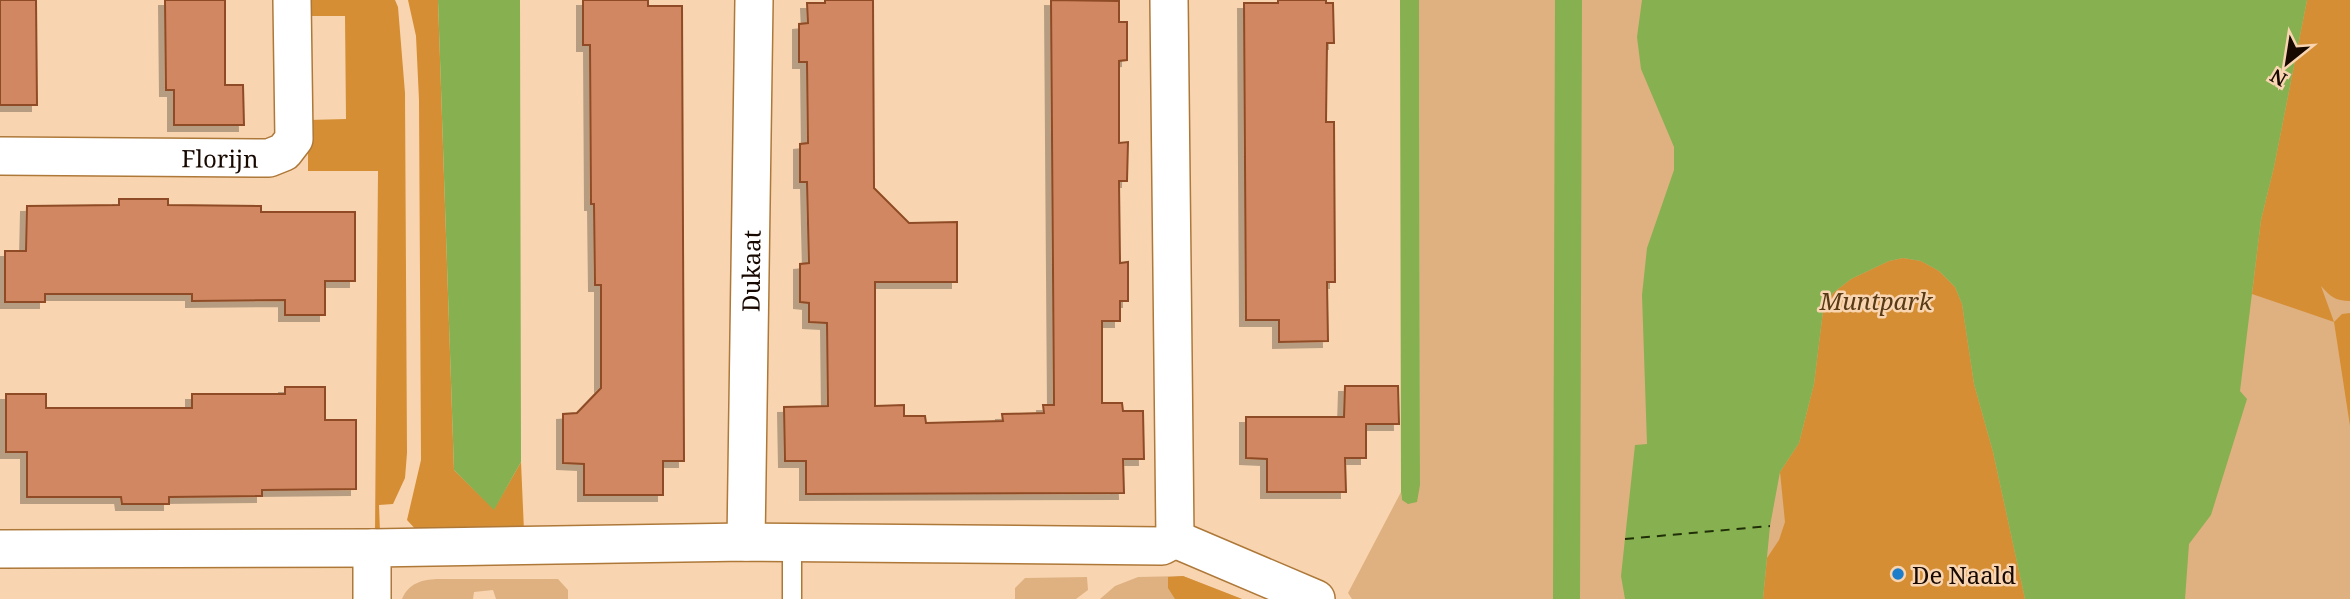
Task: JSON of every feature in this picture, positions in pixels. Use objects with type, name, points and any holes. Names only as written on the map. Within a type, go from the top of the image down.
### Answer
[{"type":"street","name":"Florijn","points":[[0,156],[269,158],[284,152],[294,139],[292,0]]},
{"type":"street","name":"Dukaat","points":[[746,542],[754,0]]},
{"type":"street","points":[[1169,0],[1175,539]]},
{"type":"street","points":[[0,549],[372,548],[746,542],[1162,545],[1175,539],[1315,599]]},
{"type":"street","points":[[372,548],[372,599]]},
{"type":"lane","points":[[792,542],[792,599]]},
{"type":"green space","points":[[300,0],[395,0],[398,7],[405,93],[407,453],[405,478],[393,504],[379,505],[380,532],[375,533],[378,171],[308,171],[308,120],[346,119],[345,16],[308,16]]},
{"type":"green space","points":[[408,0],[438,0],[454,470],[494,509],[521,462],[524,531],[419,533],[407,520],[421,460],[419,100],[416,36]]},
{"type":"green space","name":"Muntpark","points":[[1419,0],[2350,0],[2350,599],[1352,599],[1348,593],[1401,492],[1402,500],[1420,485]]},
{"type":"green space","points":[[2307,0],[2350,0],[2350,301],[2333,297],[2321,286],[2334,322],[2252,294],[2261,220]]},
{"type":"green space","points":[[1903,258],[1921,261],[1939,271],[1955,287],[1962,304],[1974,384],[1993,452],[2025,599],[1763,599],[1767,558],[1779,540],[1785,522],[1780,472],[1799,443],[1814,384],[1823,311],[1833,293],[1851,279],[1889,261]]},
{"type":"green space","points":[[2350,313],[2350,426],[2334,322],[2342,314]]},
{"type":"green space","points":[[1183,576],[1242,599],[1100,599],[1115,586],[1138,577]]},
{"type":"green space","points":[[1183,576],[1242,599],[1175,599],[1168,588],[1168,577]]},
{"type":"green space","points":[[1087,577],[1088,590],[1076,599],[1015,599],[1015,588],[1025,578]]},
{"type":"green space","points":[[437,579],[558,579],[568,590],[568,599],[496,599],[493,590],[474,592],[473,599],[402,599],[416,583]]},
{"type":"shaded area","points":[[438,0],[520,0],[521,462],[494,510],[454,470]]},
{"type":"shaded area","points":[[1400,0],[1419,0],[1420,485],[1417,502],[1408,504],[1402,500],[1401,492]]},
{"type":"shaded area","points":[[1555,0],[1582,0],[1580,599],[1553,599]]},
{"type":"shaded area","points":[[1642,0],[2307,0],[2261,220],[2240,391],[2247,399],[2211,515],[2189,544],[2185,599],[2025,599],[1993,452],[1974,384],[1962,304],[1955,287],[1939,271],[1921,261],[1903,258],[1889,261],[1851,279],[1833,293],[1823,311],[1814,384],[1799,443],[1780,472],[1770,526],[1763,599],[1625,599],[1621,576],[1635,445],[1647,444],[1642,295],[1647,248],[1674,170],[1674,147],[1641,69],[1637,37]]},
{"type":"building","points":[[0,0],[36,0],[37,105],[0,105]]},
{"type":"building","points":[[165,0],[225,0],[225,85],[243,85],[244,125],[174,125],[174,90],[166,90]]},
{"type":"building","points":[[583,0],[648,0],[648,6],[682,6],[684,461],[663,461],[663,495],[584,495],[584,464],[563,463],[563,414],[577,413],[601,388],[601,285],[595,285],[594,204],[591,204],[590,45],[583,45]]},
{"type":"building","points":[[825,0],[873,0],[874,188],[909,223],[957,222],[957,282],[875,282],[875,406],[904,405],[904,416],[925,416],[926,423],[1003,421],[1002,414],[1044,413],[1043,405],[1054,405],[1051,0],[1119,1],[1119,22],[1127,22],[1127,60],[1119,61],[1119,143],[1128,142],[1127,181],[1119,181],[1120,263],[1128,262],[1128,301],[1120,301],[1120,321],[1102,321],[1102,403],[1122,403],[1123,411],[1143,411],[1144,459],[1123,459],[1124,493],[806,494],[806,461],[785,461],[784,407],[828,406],[827,323],[809,322],[809,303],[800,302],[800,264],[809,263],[807,182],[800,182],[800,144],[808,143],[807,62],[799,62],[799,24],[808,23],[807,3],[825,3]]},
{"type":"building","points":[[1278,0],[1326,0],[1326,3],[1333,3],[1334,43],[1327,43],[1326,122],[1334,122],[1335,282],[1327,282],[1328,341],[1279,342],[1279,320],[1246,320],[1244,3],[1278,3]]},
{"type":"building","points":[[119,199],[168,199],[168,205],[261,206],[261,212],[355,212],[355,281],[325,281],[325,315],[285,315],[285,300],[192,301],[192,294],[45,294],[45,302],[5,302],[5,251],[26,251],[27,206],[119,205]]},
{"type":"building","points":[[1345,386],[1398,386],[1399,424],[1366,424],[1366,458],[1345,458],[1346,492],[1267,492],[1267,459],[1246,458],[1246,417],[1344,417]]},
{"type":"building","points":[[285,387],[325,387],[325,420],[356,420],[356,489],[262,490],[262,496],[169,497],[169,504],[122,504],[121,497],[27,497],[27,452],[6,452],[6,394],[46,394],[46,408],[192,408],[192,394],[285,394]]},
{"type":"ferry route","points":[[1625,539],[1770,526]]},
{"type":"place","name":"De Naald","points":[[1898,574]]}]
